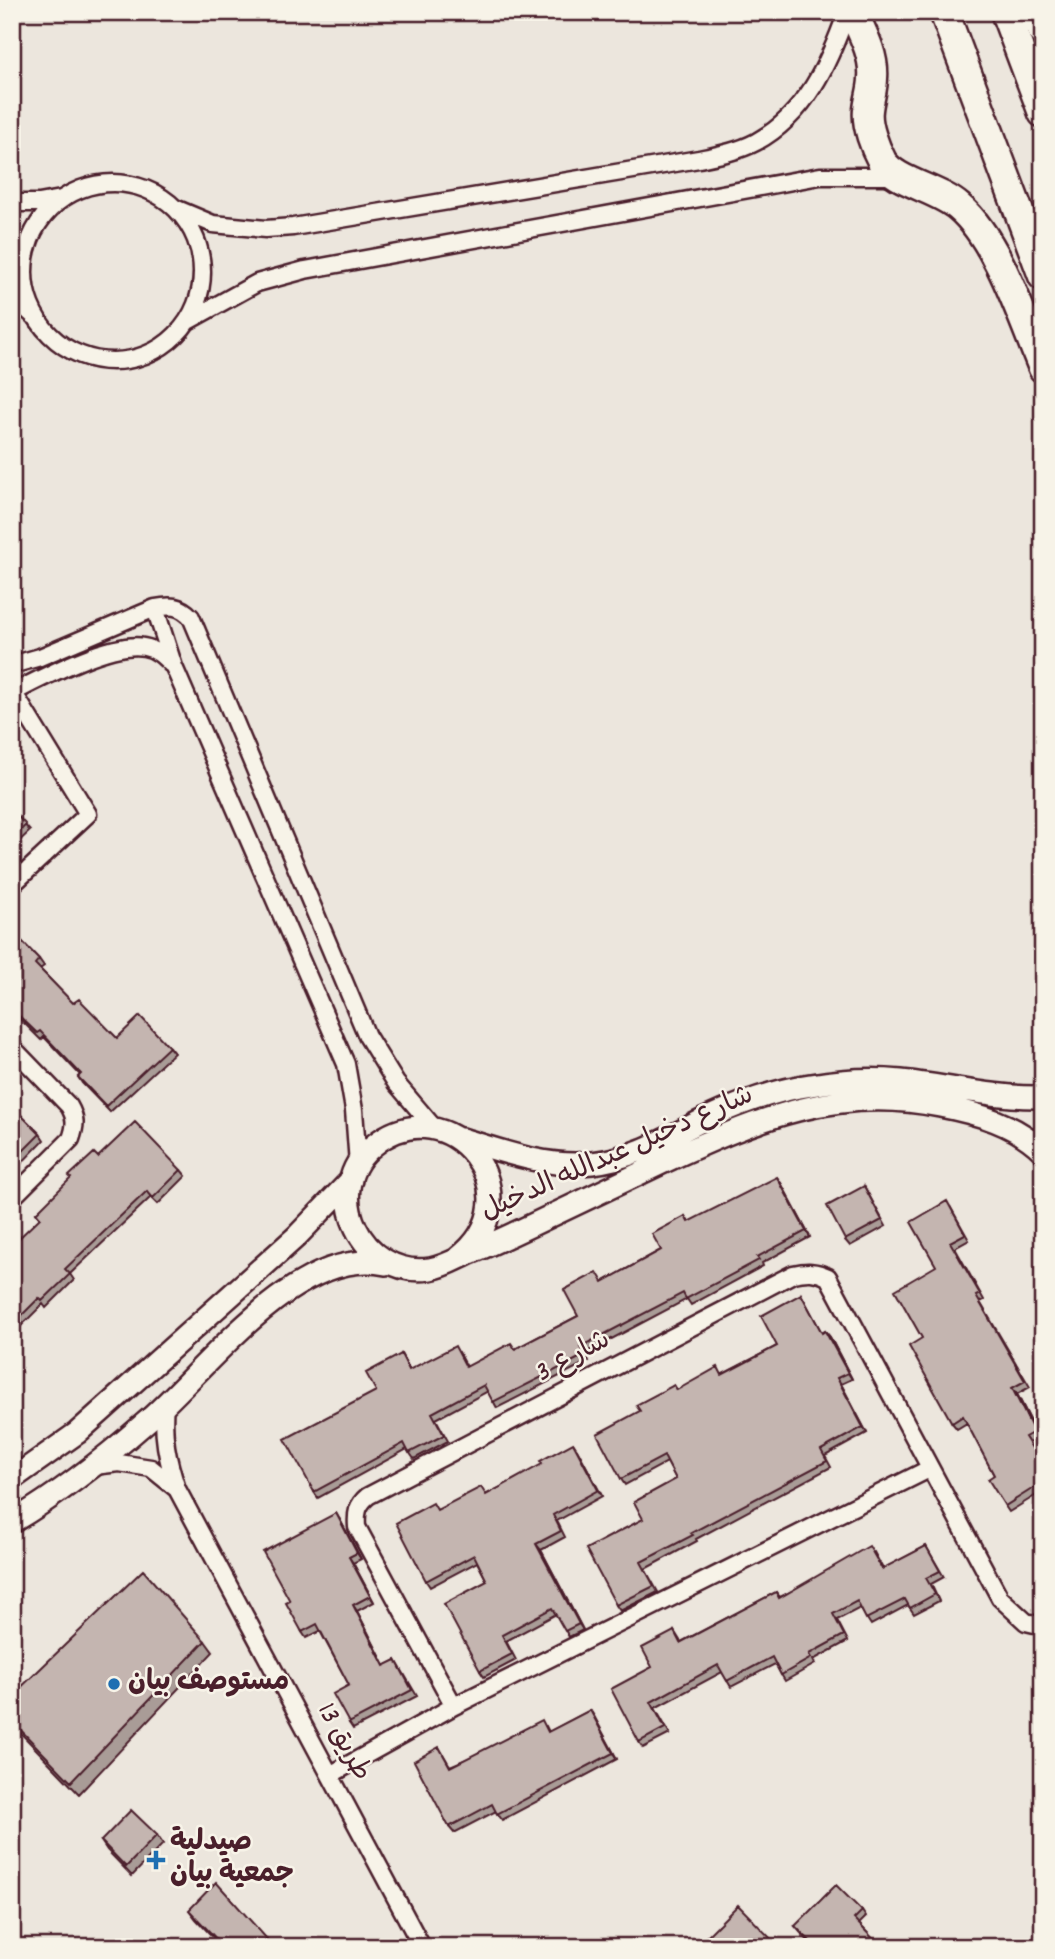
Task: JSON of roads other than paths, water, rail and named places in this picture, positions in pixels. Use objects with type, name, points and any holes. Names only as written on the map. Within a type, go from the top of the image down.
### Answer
[{"type":"highway","points":[[852,12],[865,40],[873,68],[867,118],[883,162],[897,176],[936,191],[951,201],[962,209],[981,233],[1000,266],[1043,368]]},
{"type":"highway","points":[[944,12],[1043,276]]},
{"type":"highway","points":[[1005,12],[1043,113]]},
{"type":"highway","points":[[1034,12],[1043,32]]},
{"type":"street","points":[[12,203],[39,203],[64,198],[91,186],[121,184],[150,191],[175,208],[213,224],[266,229],[293,227],[605,176],[723,153],[756,142],[803,103],[832,53],[847,12]]},
{"type":"street","points":[[188,321],[257,284],[305,270],[820,176],[897,176]]},
{"type":"street","points":[[38,320],[27,292],[25,261],[38,226],[64,198]]},
{"type":"street","points":[[12,296],[67,349],[93,359],[133,359],[159,349],[170,342],[188,321],[200,293],[202,262],[193,233],[175,208]]},
{"type":"street","points":[[12,665],[40,657],[155,608],[175,606],[191,617],[367,1036],[397,1083],[435,1129]]},
{"type":"street","points":[[155,608],[174,667],[345,1064],[354,1110],[355,1172],[349,1206],[356,1231],[372,1252],[395,1265]]},
{"type":"street","points":[[12,885],[88,814],[13,691],[104,652],[126,646],[152,649],[174,667]]},
{"type":"street","points":[[12,1047],[69,1105],[75,1116],[76,1128],[71,1139],[12,1198]]},
{"type":"street","name":"شارع دخيل عبدالله الدخيل","points":[[456,1138],[538,1160],[563,1164],[590,1163],[630,1154],[746,1102],[777,1091],[809,1085],[880,1080],[1003,1096],[1043,1097]]},
{"type":"street","name":"شارع دخيل عبدالله الدخيل","points":[[458,1258],[724,1134],[794,1109],[859,1101],[923,1103],[959,1110],[999,1123],[1043,1151]]},
{"type":"street","points":[[12,1479],[87,1423],[296,1237],[355,1172],[372,1146],[391,1133],[412,1128],[435,1129],[456,1138],[477,1157],[485,1170],[491,1199],[485,1227],[469,1250],[458,1258],[427,1270],[372,1261],[341,1264],[297,1284],[269,1304],[146,1422],[51,1498],[12,1522]]},
{"type":"street","name":"شارع 3","points":[[454,1706],[357,1527],[357,1508],[361,1502],[793,1274],[818,1272],[828,1278],[1000,1598],[1026,1622],[1043,1626]]},
{"type":"street","name":"طريق 13","points":[[166,1404],[163,1428],[166,1454],[177,1489],[422,1947]]},
{"type":"street","name":"طريق 13","points":[[90,1467],[119,1463],[151,1468],[177,1489]]},
{"type":"street","points":[[330,1775],[454,1706],[929,1469]]},
{"type":"place","name":"مستوصف بيان","points":[[114,1684]]},
{"type":"place","name":"صيدلية جمعية بيان","points":[[156,1860]]}]
